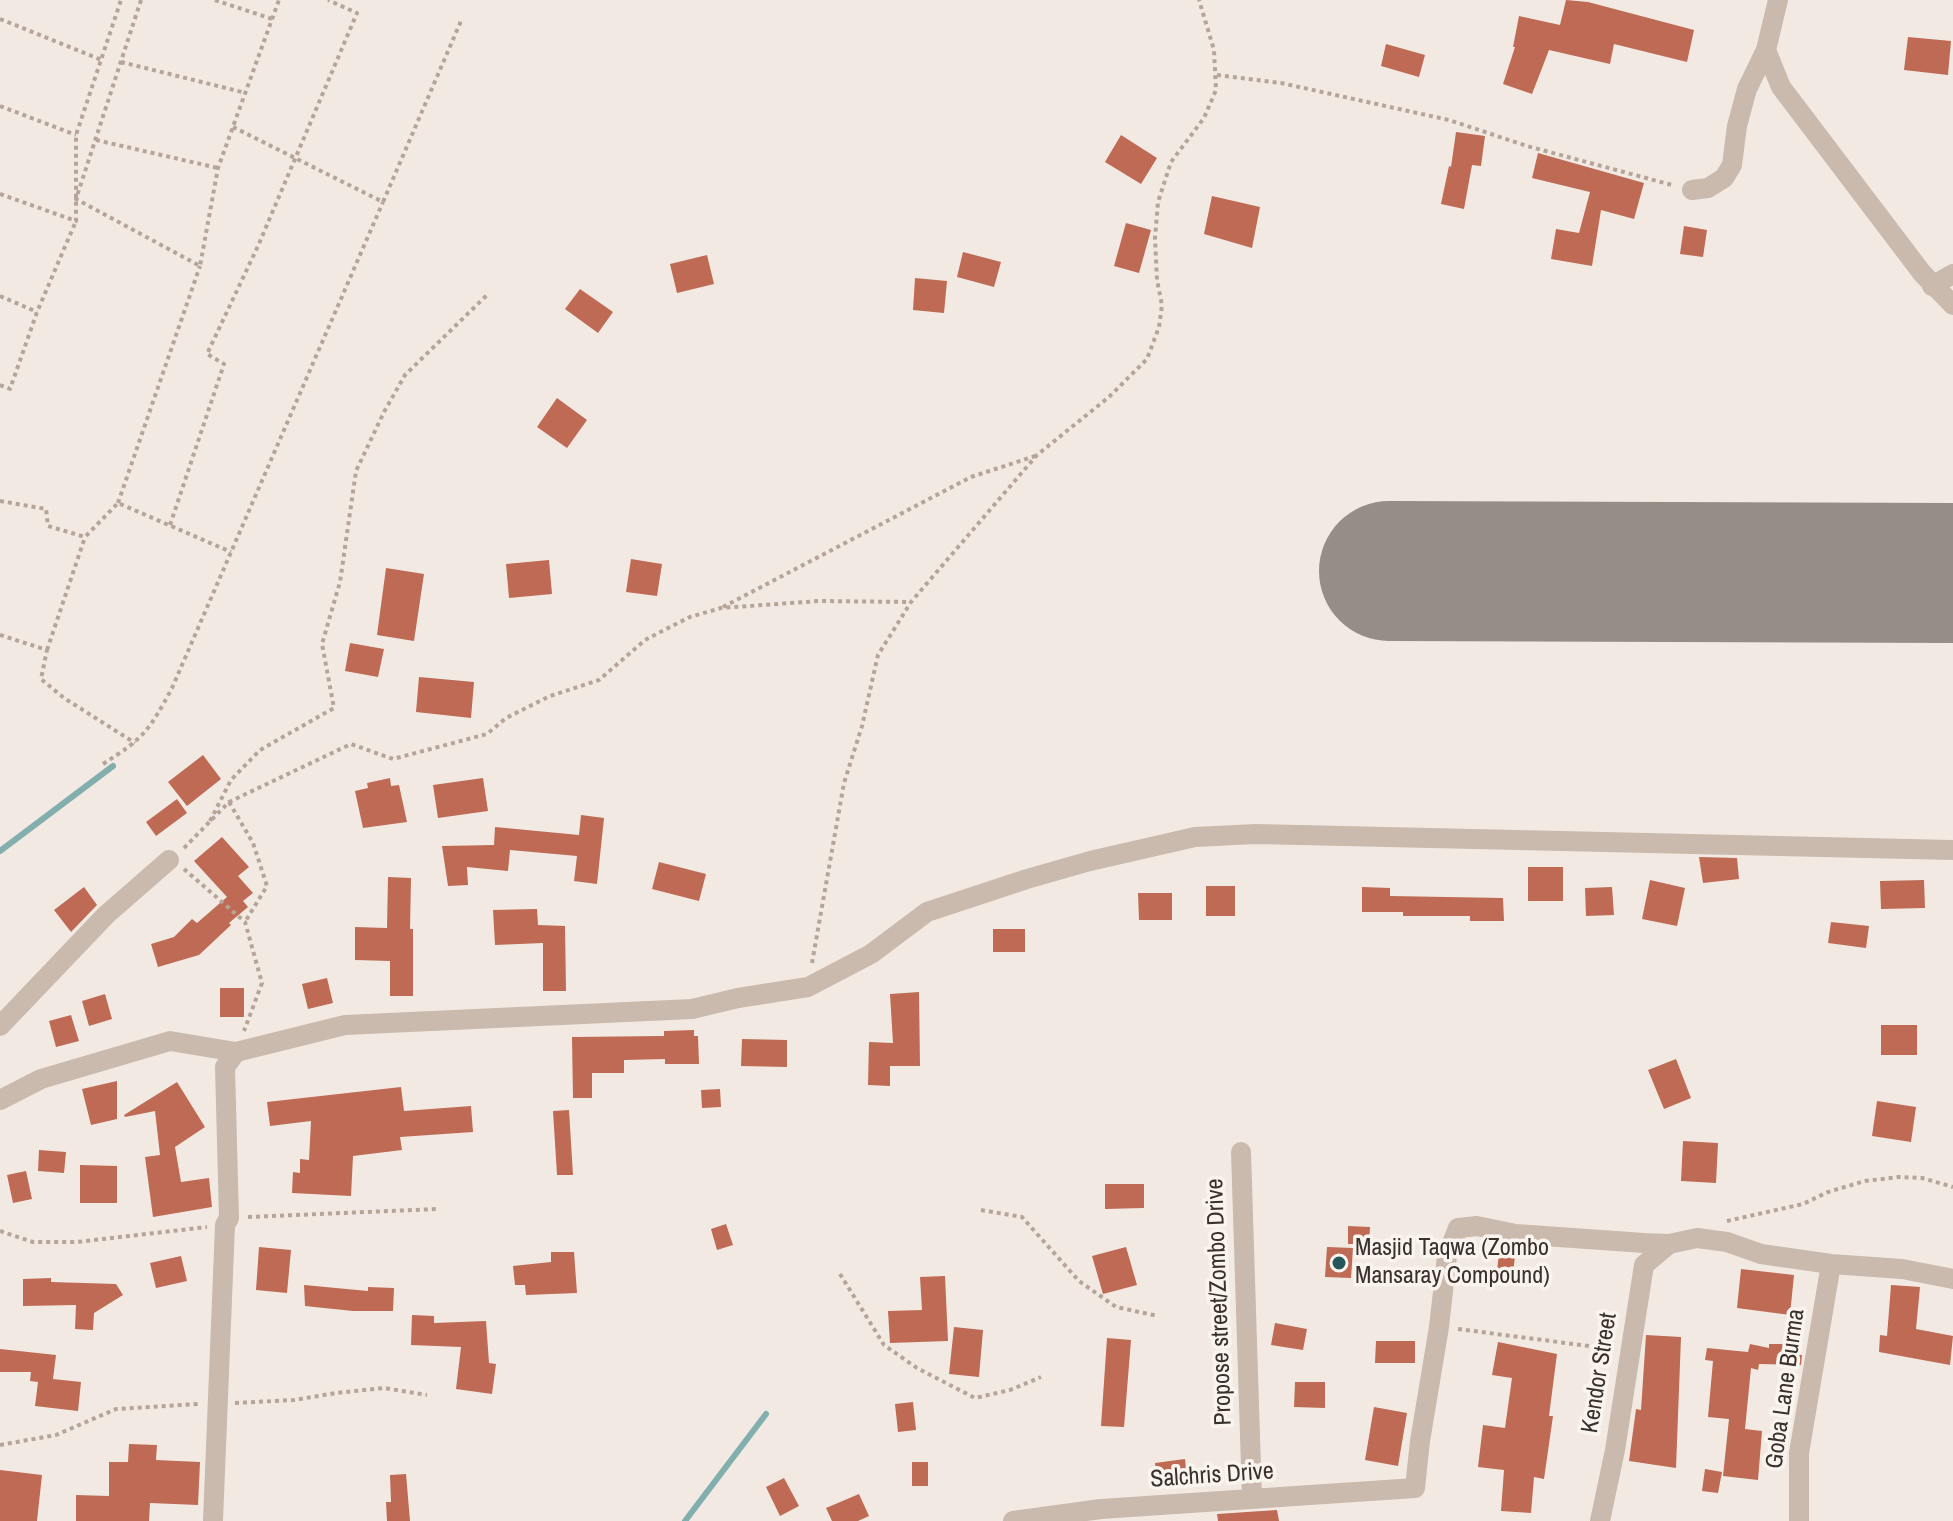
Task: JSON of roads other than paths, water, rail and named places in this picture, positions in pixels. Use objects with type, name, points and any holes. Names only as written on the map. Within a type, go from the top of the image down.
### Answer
[{"type":"street","points":[[1692,190],[1708,188],[1724,178],[1732,165],[1737,126],[1747,89],[1766,50],[1778,0]]},
{"type":"street","points":[[1766,50],[1781,87],[1932,286],[1953,305]]},
{"type":"street","points":[[1932,286],[1953,274]]},
{"type":"street","points":[[0,1100],[41,1079],[170,1041],[236,1052],[345,1025],[692,1009],[808,987],[871,954],[927,912],[1090,861],[1195,837],[1256,834],[1953,850]]},
{"type":"street","points":[[0,1026],[106,915],[169,860]]},
{"type":"street","points":[[213,1521],[216,1403],[227,1221],[225,1067],[236,1052]]},
{"type":"street","name":"Propose street/Zombo Drive","points":[[1241,1152],[1252,1499]]},
{"type":"street","name":"Salchris Drive","points":[[1013,1521],[1101,1509],[1415,1488],[1447,1256],[1458,1228],[1477,1226],[1558,1238],[1669,1244]]},
{"type":"street","points":[[1669,1244],[1697,1238],[1727,1242],[1761,1254],[1831,1264],[1902,1269],[1953,1279]]},
{"type":"street","name":"Kendor Street","points":[[1600,1521],[1615,1450],[1644,1265],[1669,1244]]},
{"type":"street","name":"Goba Lane Burma","points":[[1799,1521],[1799,1453],[1831,1264]]},
{"type":"waterway","points":[[0,851],[113,766]]},
{"type":"waterway","points":[[685,1521],[766,1414]]},
{"type":"place","name":"Masjid Taqwa (Zombo Mansaray Compound)","points":[[1339,1263]]}]
